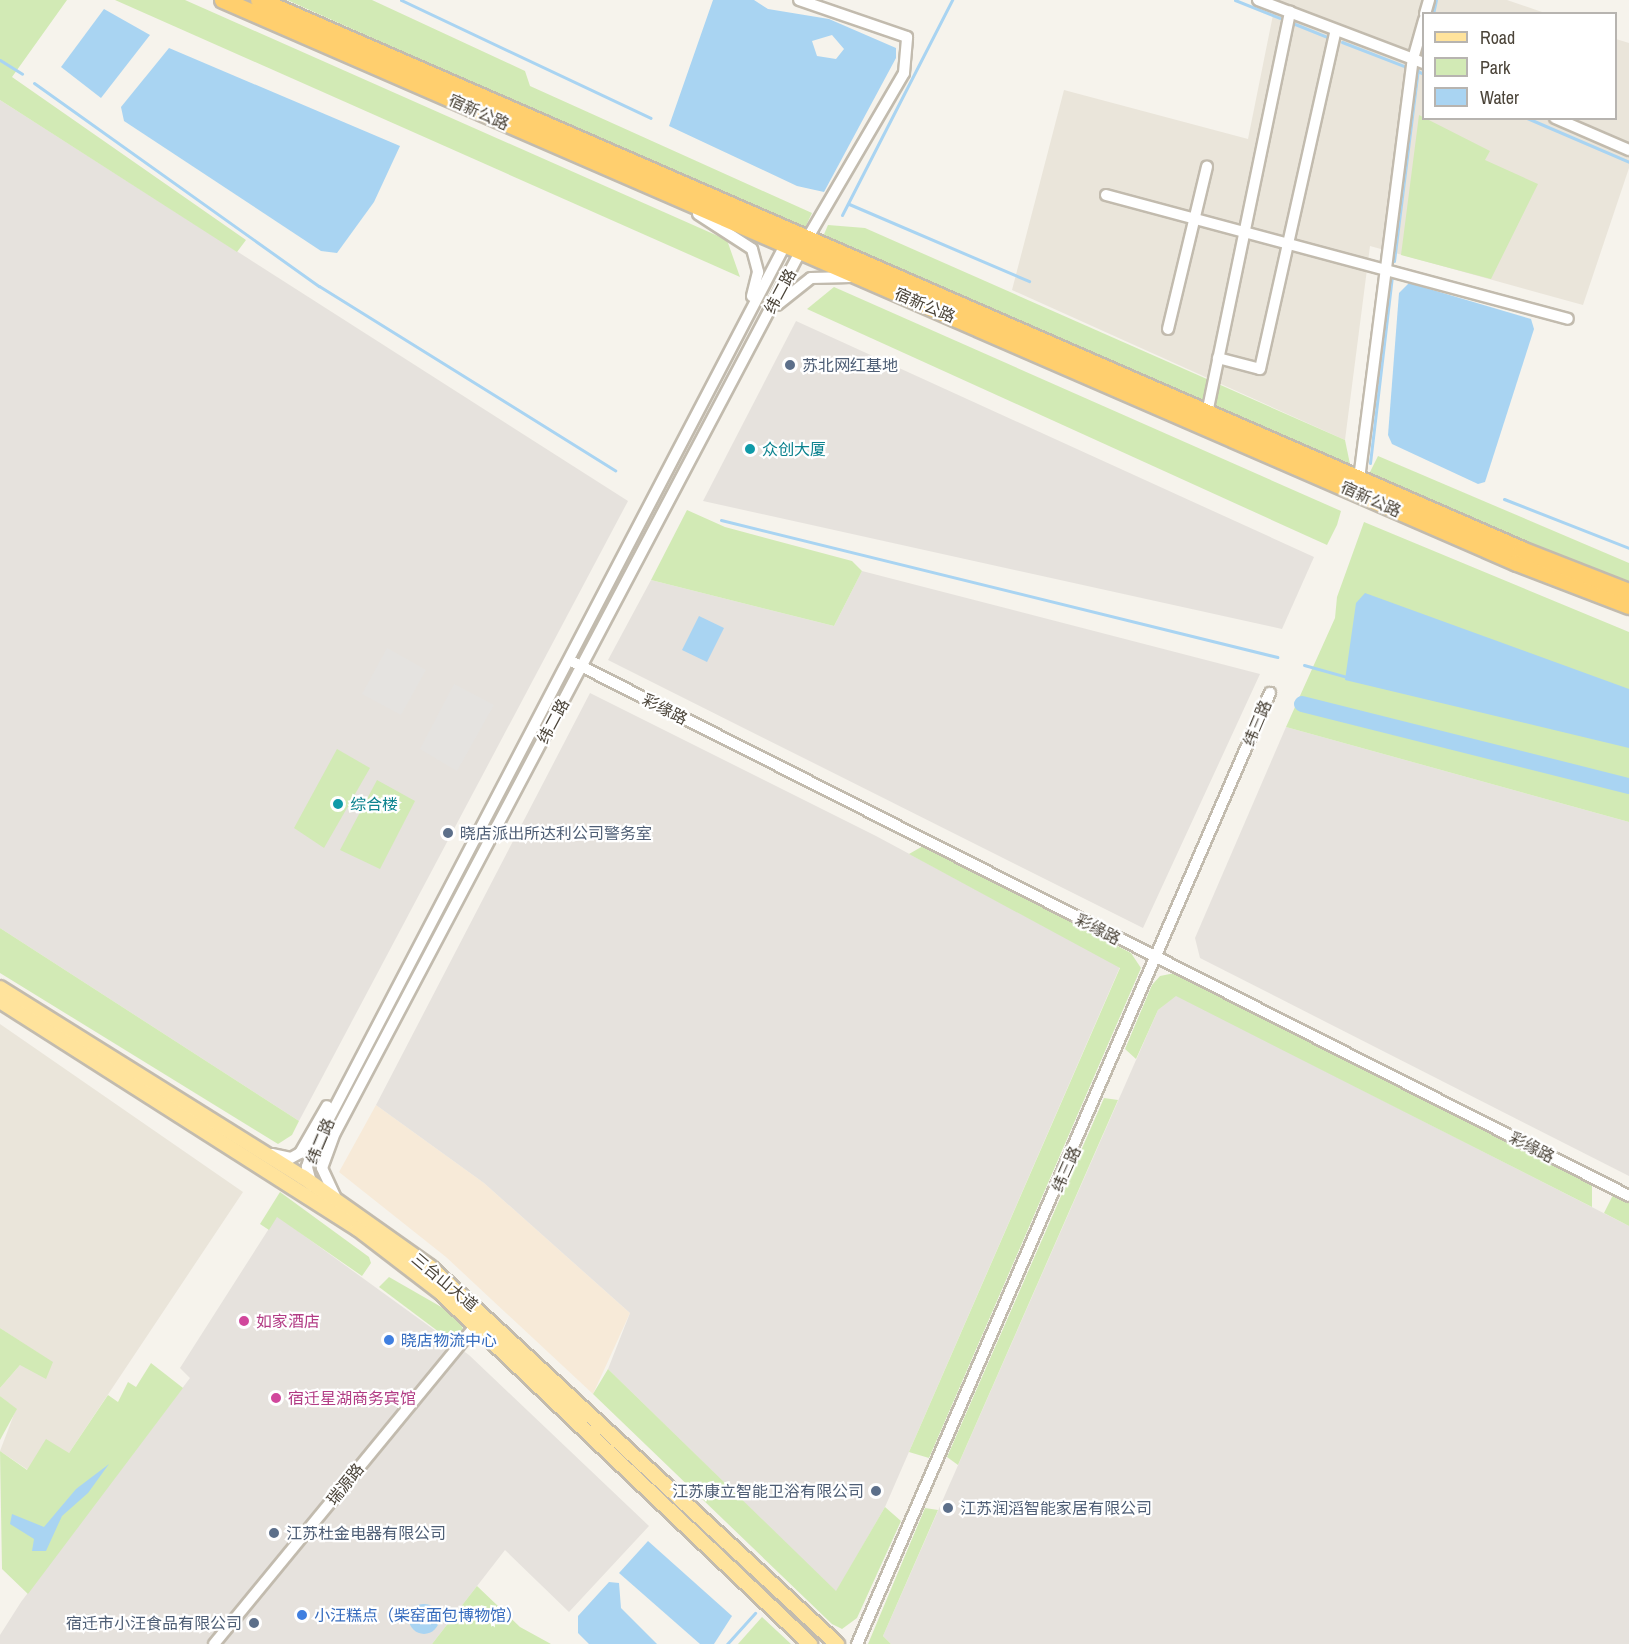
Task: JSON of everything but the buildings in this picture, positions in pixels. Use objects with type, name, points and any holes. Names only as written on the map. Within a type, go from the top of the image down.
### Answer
[{"type":"highway","name":"宿新公路","points":[[223,0],[613,170],[798,245],[1206,420],[1629,606]]},
{"type":"highway","name":"宿新公路","points":[[259,0],[798,245],[859,277],[1206,420],[1359,479],[1629,592]]},
{"type":"main road","name":"三台山大道","points":[[0,988],[311,1182],[484,1314],[837,1644]]},
{"type":"main road","name":"三台山大道","points":[[0,1000],[326,1208],[477,1324],[810,1644]]},
{"type":"street","points":[[798,245],[910,54],[907,37],[896,29],[799,0]]},
{"type":"street","points":[[1258,0],[1418,61]]},
{"type":"street","points":[[1206,420],[1290,12]]},
{"type":"street","points":[[1218,358],[1260,369],[1292,243],[1336,30]]},
{"type":"street","points":[[1359,479],[1386,267],[1422,34]]},
{"type":"street","points":[[1560,120],[1629,150]]},
{"type":"street","points":[[1168,329],[1207,167]]},
{"type":"street","points":[[613,170],[752,249],[757,283],[739,334]]},
{"type":"street","points":[[1106,195],[1386,267],[1568,319]]},
{"type":"street","name":"纬二路","points":[[326,1208],[311,1182],[307,1167],[312,1151],[739,334],[798,245]]},
{"type":"street","name":"纬二路","points":[[341,1203],[325,1181],[326,1151],[744,359],[798,245]]},
{"type":"street","points":[[744,359],[791,290],[811,278],[859,277]]},
{"type":"street","name":"彩缘路","points":[[568,660],[1629,1196]]},
{"type":"street","name":"纬三路","points":[[857,1644],[1158,959],[1270,693]]},
{"type":"street","points":[[263,1151],[291,1158],[300,1152],[344,1073],[366,1046]]},
{"type":"street","name":"瑞源路","points":[[214,1644],[477,1324]]},
{"type":"shaded area","points":[[1276,0],[1507,0],[1542,12],[1422,12],[1422,120],[1617,120],[1617,39],[1629,43],[1629,168],[1583,305],[1370,246],[1345,440],[1012,290],[1064,90],[1248,139]]},
{"type":"shaded area","points":[[0,100],[628,501],[299,1121],[0,928]]},
{"type":"shaded area","points":[[796,321],[1314,557],[1282,629],[703,501]]},
{"type":"shaded area","points":[[862,571],[1260,674],[1143,928],[608,660],[651,580],[834,626]]},
{"type":"shaded area","points":[[387,648],[426,670],[401,715],[362,694]]},
{"type":"shaded area","points":[[454,684],[494,705],[457,771],[420,749]]},
{"type":"shaded area","points":[[590,693],[876,836],[1120,967],[885,1507],[836,1592],[608,1369],[630,1313],[484,1183],[376,1105]]},
{"type":"shaded area","points":[[1286,727],[1629,822],[1629,1176],[1200,958],[1195,938]]},
{"type":"shaded area","points":[[1176,995],[1629,1226],[1629,1644],[891,1644],[883,1636],[1158,1010]]},
{"type":"shaded area","points":[[0,1024],[243,1192],[69,1453],[28,1470],[0,1451],[16,1409],[0,1396],[0,1388],[20,1365],[52,1362],[0,1328]]},
{"type":"shaded area","points":[[376,1105],[484,1183],[630,1313],[593,1394],[446,1257],[339,1172]]},
{"type":"shaded area","points":[[277,1216],[469,1355],[649,1526],[569,1612],[505,1550],[432,1644],[0,1644],[0,1635],[21,1602],[190,1378],[180,1368]]},
{"type":"green space","points":[[0,0],[67,0],[12,77],[246,240],[237,252],[0,100]]},
{"type":"green space","points":[[115,0],[185,0],[727,240],[740,277]]},
{"type":"green space","points":[[287,0],[372,0],[525,71],[530,86],[812,213],[804,230]]},
{"type":"green space","points":[[1419,115],[1422,120],[1429,120],[1490,151],[1485,160],[1538,184],[1491,279],[1401,255]]},
{"type":"green space","points":[[828,225],[865,228],[1345,440],[1351,469],[822,239]]},
{"type":"green space","points":[[834,287],[1341,511],[1337,525],[1327,545],[807,309]]},
{"type":"green space","points":[[1378,456],[1629,563],[1629,586],[1373,480],[1369,474]]},
{"type":"green space","points":[[687,510],[725,527],[852,561],[862,571],[834,626],[651,580]]},
{"type":"green space","points":[[1364,522],[1629,632],[1629,822],[1286,727],[1335,618],[1337,597]]},
{"type":"green space","points":[[337,749],[370,768],[324,848],[294,828]]},
{"type":"green space","points":[[377,780],[415,801],[380,869],[340,850]]},
{"type":"green space","points":[[923,846],[1131,953],[1141,968],[929,1458],[909,1452],[1120,968],[909,854]]},
{"type":"green space","points":[[0,928],[299,1121],[292,1135],[278,1144],[0,973]]},
{"type":"green space","points":[[1175,973],[1592,1183],[1592,1207],[1176,996],[1158,1010],[1136,1059],[1125,1049],[1152,985],[1160,976]]},
{"type":"green space","points":[[1104,1098],[1118,1100],[958,1465],[947,1457]]},
{"type":"green space","points":[[280,1192],[369,1257],[371,1263],[362,1276],[277,1217],[269,1230],[260,1224]]},
{"type":"green space","points":[[1614,1193],[1629,1201],[1629,1226],[1604,1213]]},
{"type":"green space","points":[[389,1277],[457,1316],[463,1329],[455,1344],[379,1287]]},
{"type":"green space","points":[[0,1328],[53,1362],[46,1379],[20,1365],[0,1388]]},
{"type":"green space","points":[[151,1363],[183,1388],[28,1594],[2,1569],[0,1451],[27,1470],[46,1439],[69,1453],[108,1395],[118,1402],[128,1382],[136,1387]]},
{"type":"green space","points":[[608,1369],[836,1591],[885,1507],[901,1521],[857,1618],[842,1629],[832,1624],[593,1394]]},
{"type":"green space","points":[[0,1396],[17,1409],[0,1440]]},
{"type":"green space","points":[[925,1508],[938,1510],[883,1636],[891,1644],[868,1644]]},
{"type":"green space","points":[[477,1586],[520,1627],[551,1644],[432,1644]]},
{"type":"green space","points":[[762,1617],[791,1644],[738,1644]]},
{"type":"water","points":[[713,0],[754,0],[768,9],[829,19],[896,48],[896,58],[824,192],[797,186],[669,126]],"holes":[[[832,35],[844,49],[836,59],[817,56],[812,41]]]},
{"type":"water","points":[[104,9],[150,35],[101,98],[61,67]]},
{"type":"water","points":[[169,48],[400,146],[374,202],[337,253],[321,251],[124,121],[121,107]]},
{"type":"water","points":[[1409,283],[1531,319],[1534,329],[1485,482],[1478,484],[1392,444],[1388,435],[1399,293]]},
{"type":"water","points":[[1365,593],[1629,689],[1629,748],[1345,680],[1356,603]]},
{"type":"water","points":[[699,616],[724,628],[707,662],[682,650]]},
{"type":"water","points":[[109,1464],[88,1493],[62,1516],[46,1551],[32,1551],[34,1539],[10,1524],[12,1514],[44,1527],[76,1489]]},
{"type":"water","points":[[648,1541],[732,1616],[714,1644],[700,1644],[619,1573]]},
{"type":"water","points":[[609,1582],[619,1583],[621,1608],[657,1644],[589,1644],[578,1633],[578,1616]]},
{"type":"water","points":[[424,1604],[435,1608],[439,1619],[435,1630],[424,1634],[413,1630],[409,1619],[413,1608]]},
{"type":"waterway","points":[[401,0],[651,118]]},
{"type":"waterway","points":[[842,215],[952,0]]},
{"type":"waterway","points":[[1235,0],[1280,18]]},
{"type":"waterway","points":[[1433,12],[1436,0]]},
{"type":"waterway","points":[[1295,24],[1327,37]]},
{"type":"waterway","points":[[1342,42],[1404,66]]},
{"type":"waterway","points":[[0,60],[22,74]]},
{"type":"waterway","points":[[1394,261],[1418,69]]},
{"type":"waterway","points":[[1417,71],[1422,73]]},
{"type":"waterway","points":[[34,83],[319,286],[615,470]]},
{"type":"waterway","points":[[1532,120],[1629,162]]},
{"type":"waterway","points":[[849,204],[1029,281]]},
{"type":"waterway","points":[[1370,463],[1392,277]]},
{"type":"waterway","points":[[1504,499],[1629,548]]},
{"type":"waterway","points":[[721,520],[1277,657]]},
{"type":"waterway","points":[[1304,665],[1347,677]]},
{"type":"waterway","points":[[1302,704],[1629,786]]},
{"type":"waterway","points":[[727,1644],[755,1613]]},
{"type":"place","name":"苏北网红基地","points":[[790,365]]},
{"type":"place","name":"众创大厦","points":[[750,449]]},
{"type":"place","name":"综合楼","points":[[338,804]]},
{"type":"place","name":"晓店派出所达利公司警务室","points":[[448,833]]},
{"type":"place","name":"如家酒店","points":[[244,1321]]},
{"type":"place","name":"晓店物流中心","points":[[389,1340]]},
{"type":"place","name":"宿迁星湖商务宾馆","points":[[276,1398]]},
{"type":"place","name":"江苏康立智能卫浴有限公司","points":[[876,1491]]},
{"type":"place","name":"江苏润滔智能家居有限公司","points":[[948,1508]]},
{"type":"place","name":"江苏杜金电器有限公司","points":[[274,1533]]},
{"type":"place","name":"小汪糕点（柴窑面包博物馆）","points":[[302,1615]]},
{"type":"place","name":"宿迁市小汪食品有限公司","points":[[254,1623]]}]
